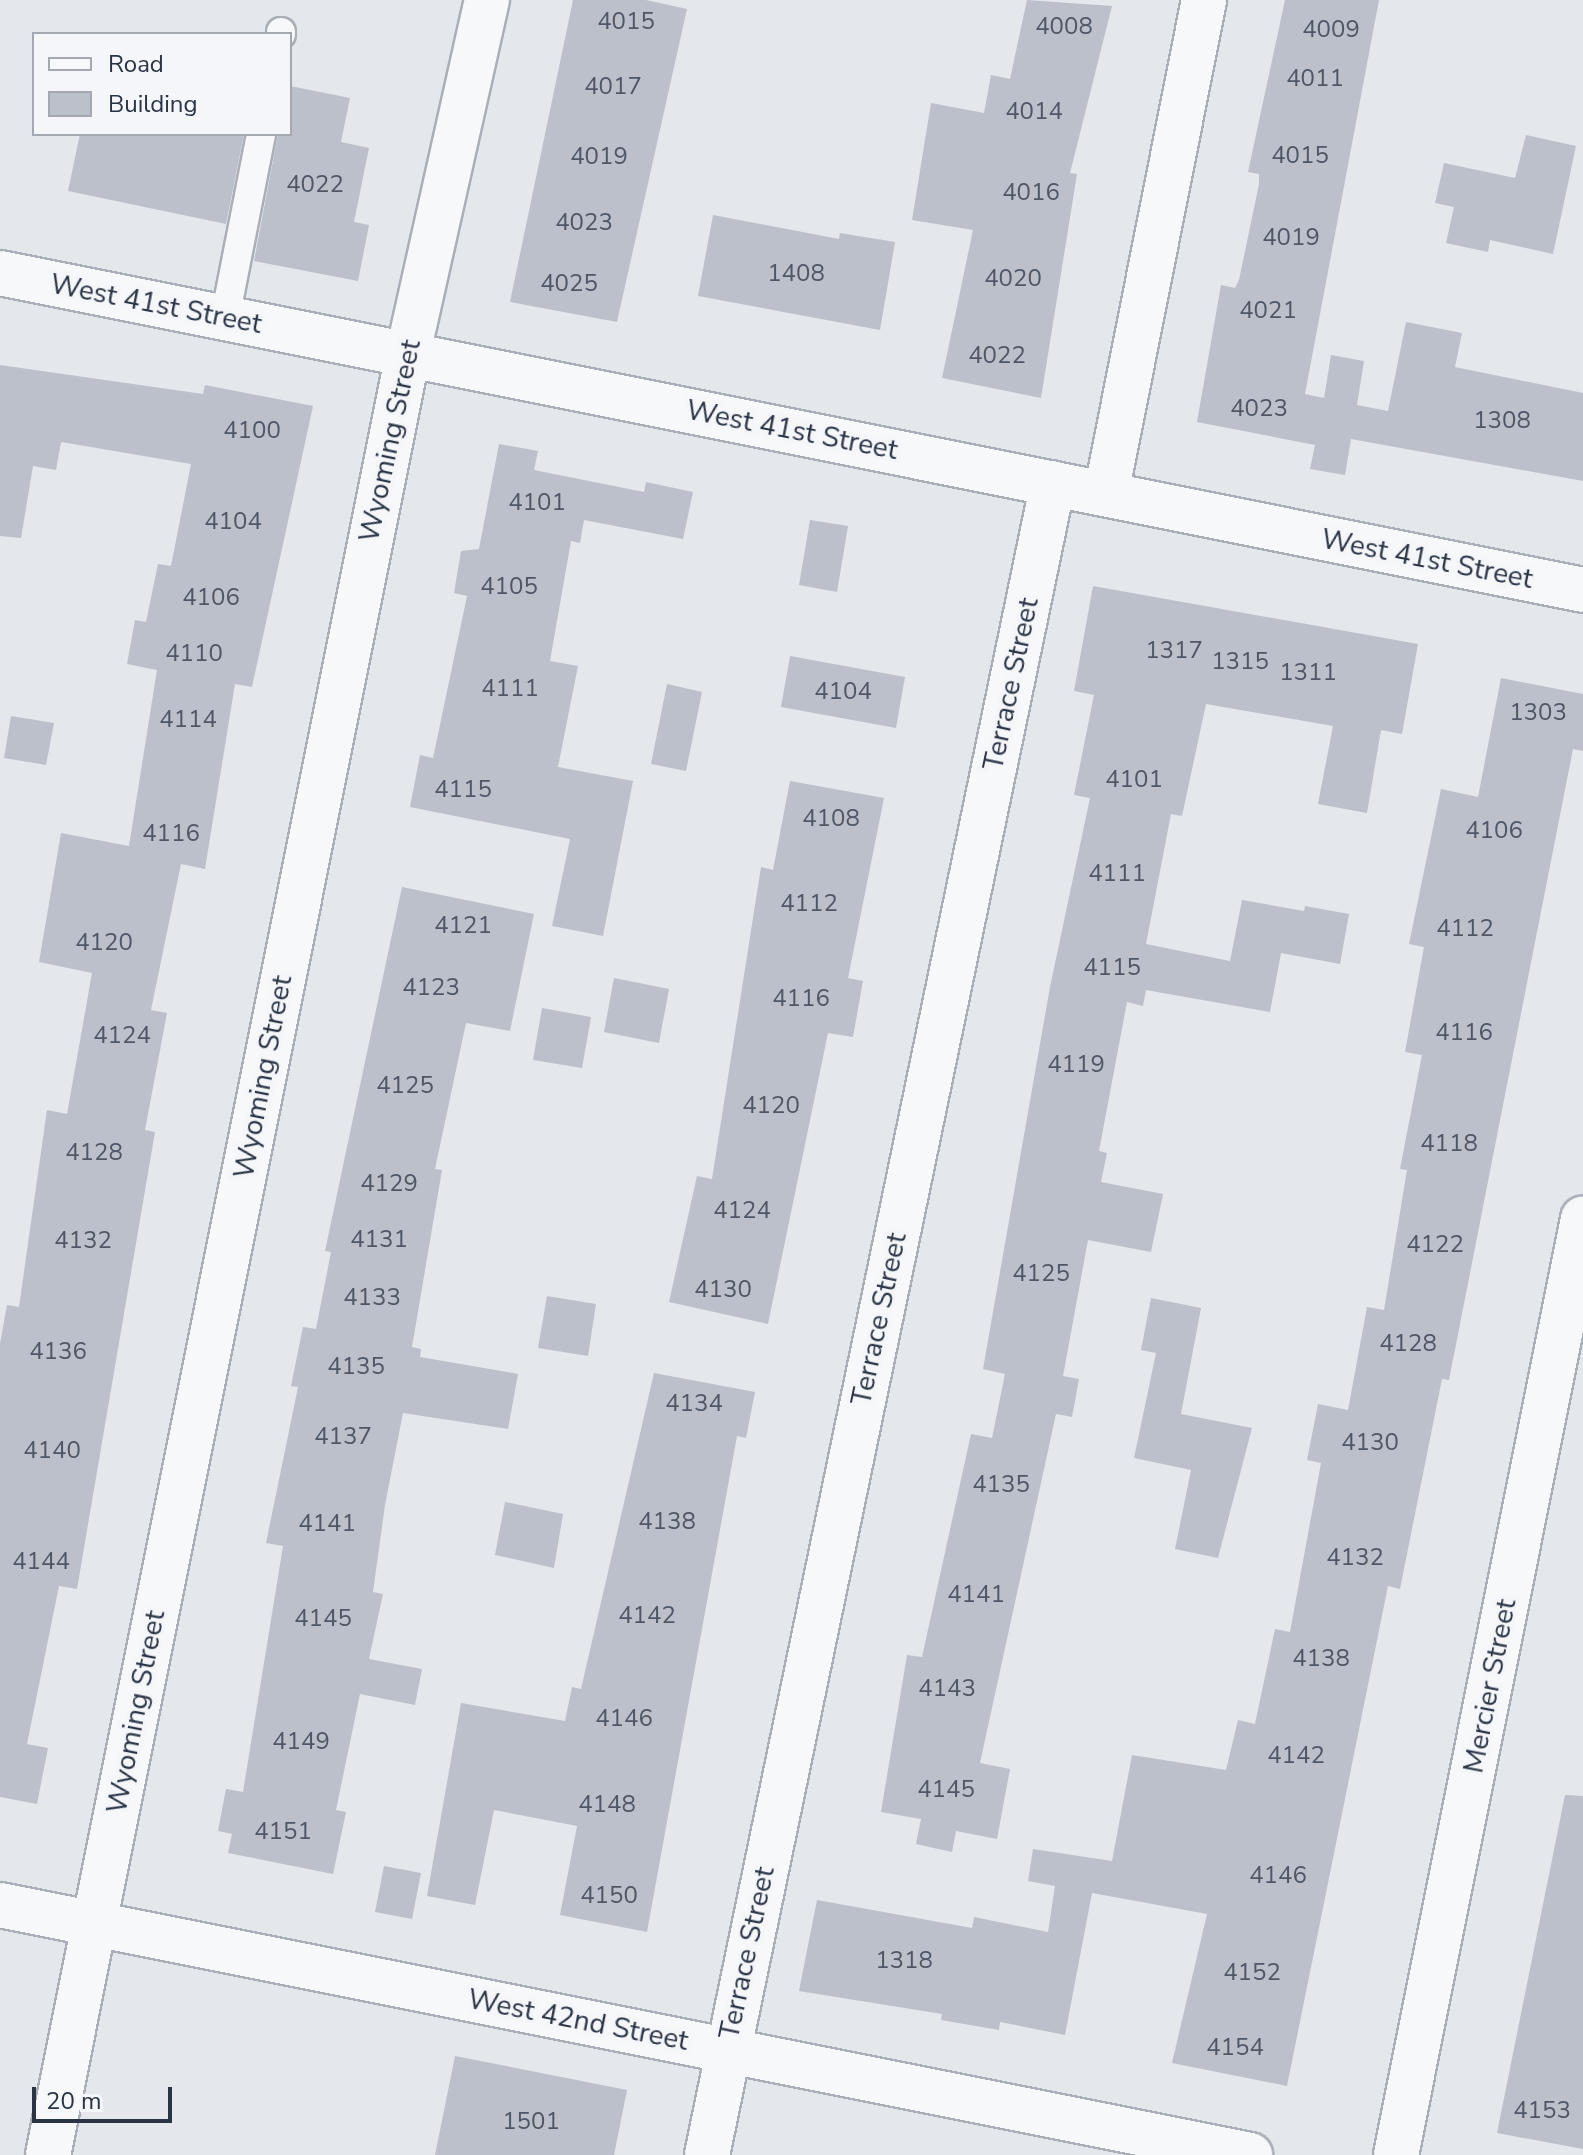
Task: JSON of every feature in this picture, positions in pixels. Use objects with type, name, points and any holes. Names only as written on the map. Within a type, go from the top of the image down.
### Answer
[{"type":"street","name":"Wyoming Street","points":[[48,2155],[408,353],[487,0]]},
{"type":"street","points":[[1106,494],[1204,0]]},
{"type":"street","name":"West 41st Street","points":[[0,273],[1583,590]]},
{"type":"street","name":"Terrace Street","points":[[707,2155],[726,2050],[1053,483]]},
{"type":"street","name":"Mercier Street","points":[[1396,2155],[1583,1218]]},
{"type":"street","name":"West 42nd Street","points":[[0,1905],[1250,2155]]},
{"type":"lane","points":[[225,318],[261,136]]},
{"type":"building","points":[[573,0],[646,0],[687,9],[617,322],[510,302]]},
{"type":"building","points":[[1027,0],[1112,6],[1070,173],[1077,174],[1041,398],[942,378],[973,230],[912,220],[931,103],[984,113],[991,75],[1010,79]]},
{"type":"building","points":[[1285,0],[1379,0],[1305,394],[1324,398],[1331,355],[1364,361],[1357,405],[1388,411],[1406,322],[1462,333],[1455,367],[1583,393],[1583,481],[1351,439],[1345,475],[1310,469],[1315,445],[1197,422],[1221,285],[1235,288],[1239,280],[1259,184],[1259,174],[1248,172]]},
{"type":"building","points":[[292,86],[350,98],[341,142],[369,148],[354,222],[369,225],[358,281],[254,261],[278,136],[292,136]]},
{"type":"building","points":[[1526,135],[1576,146],[1553,254],[1490,240],[1488,252],[1446,243],[1454,207],[1435,203],[1444,163],[1515,178]]},
{"type":"building","points":[[80,136],[244,136],[226,224],[68,191]]},
{"type":"building","points":[[713,215],[839,239],[840,233],[895,242],[880,330],[698,296]]},
{"type":"building","points":[[0,365],[203,394],[205,385],[313,406],[252,687],[235,684],[205,869],[181,864],[151,1010],[167,1013],[145,1130],[155,1132],[77,1589],[59,1586],[27,1744],[48,1748],[37,1804],[0,1797],[0,1344],[7,1305],[19,1307],[47,1110],[67,1114],[92,973],[39,962],[61,833],[129,846],[157,670],[127,664],[135,620],[146,622],[158,564],[171,566],[191,464],[61,442],[56,470],[33,466],[21,538],[0,536]]},
{"type":"building","points":[[499,444],[538,451],[534,470],[644,492],[646,482],[693,492],[683,539],[584,520],[580,543],[571,541],[550,661],[578,666],[558,767],[633,781],[603,936],[552,926],[570,839],[410,807],[420,755],[433,758],[467,596],[454,593],[461,551],[479,549]]},
{"type":"building","points":[[810,520],[848,526],[837,592],[799,585]]},
{"type":"building","points":[[1093,586],[1418,644],[1402,734],[1381,730],[1367,813],[1318,804],[1333,726],[1206,704],[1182,816],[1171,814],[1146,944],[1230,961],[1242,900],[1304,911],[1305,906],[1349,914],[1340,964],[1281,953],[1270,1012],[1146,990],[1143,1006],[1127,1002],[1099,1151],[1107,1153],[1101,1182],[1163,1194],[1151,1252],[1088,1240],[1063,1376],[1079,1379],[1072,1417],[1056,1414],[980,1763],[1010,1769],[997,1839],[956,1831],[952,1852],[916,1844],[921,1819],[881,1812],[907,1655],[922,1657],[971,1434],[992,1438],[1005,1374],[983,1369],[1050,987],[1090,798],[1074,795],[1094,695],[1074,691]]},
{"type":"building","points":[[790,656],[905,677],[896,728],[781,707]]},
{"type":"building","points":[[1501,678],[1583,694],[1583,751],[1573,749],[1449,1380],[1442,1379],[1400,1589],[1388,1586],[1287,2086],[1172,2063],[1207,1914],[1092,1893],[1065,2035],[1000,2022],[999,2030],[941,2020],[942,2014],[799,1991],[817,1900],[972,1928],[974,1917],[1048,1932],[1055,1886],[1028,1881],[1033,1849],[1112,1861],[1132,1755],[1226,1770],[1238,1720],[1255,1724],[1275,1629],[1290,1632],[1321,1463],[1307,1460],[1318,1404],[1348,1410],[1367,1307],[1384,1310],[1407,1170],[1400,1169],[1422,1055],[1405,1052],[1424,947],[1409,944],[1441,789],[1478,797]]},
{"type":"building","points":[[667,684],[702,692],[686,771],[651,764]]},
{"type":"building","points":[[11,716],[54,723],[46,765],[4,758]]},
{"type":"building","points":[[790,781],[884,798],[848,978],[863,981],[853,1037],[828,1033],[768,1324],[669,1302],[697,1176],[712,1179],[761,867],[773,870]]},
{"type":"building","points":[[402,887],[534,914],[510,1031],[466,1023],[435,1169],[442,1170],[412,1347],[421,1349],[420,1357],[518,1374],[508,1429],[403,1413],[385,1505],[373,1592],[383,1594],[369,1659],[422,1669],[415,1705],[360,1694],[336,1810],[346,1812],[333,1874],[228,1853],[232,1834],[218,1831],[226,1789],[243,1792],[283,1546],[266,1543],[298,1387],[291,1386],[303,1327],[316,1329],[331,1252],[325,1251]]},
{"type":"building","points":[[614,978],[669,989],[659,1043],[604,1032]]},
{"type":"building","points":[[542,1008],[591,1017],[582,1068],[533,1060]]},
{"type":"building","points":[[547,1296],[596,1304],[588,1356],[538,1348]]},
{"type":"building","points":[[1151,1298],[1201,1308],[1181,1414],[1252,1428],[1218,1558],[1175,1549],[1191,1470],[1134,1458],[1156,1353],[1141,1350]]},
{"type":"building","points":[[654,1373],[755,1392],[746,1438],[737,1436],[647,1932],[560,1915],[577,1826],[494,1810],[475,1905],[427,1896],[461,1703],[565,1721],[572,1687],[581,1689]]},
{"type":"building","points":[[505,1502],[563,1514],[554,1568],[495,1555]]},
{"type":"building","points":[[1565,1795],[1583,1796],[1583,2149],[1497,2133]]},
{"type":"building","points":[[384,1866],[421,1873],[412,1919],[375,1912]]},
{"type":"building","points":[[455,2056],[627,2090],[614,2155],[435,2155]]}]
